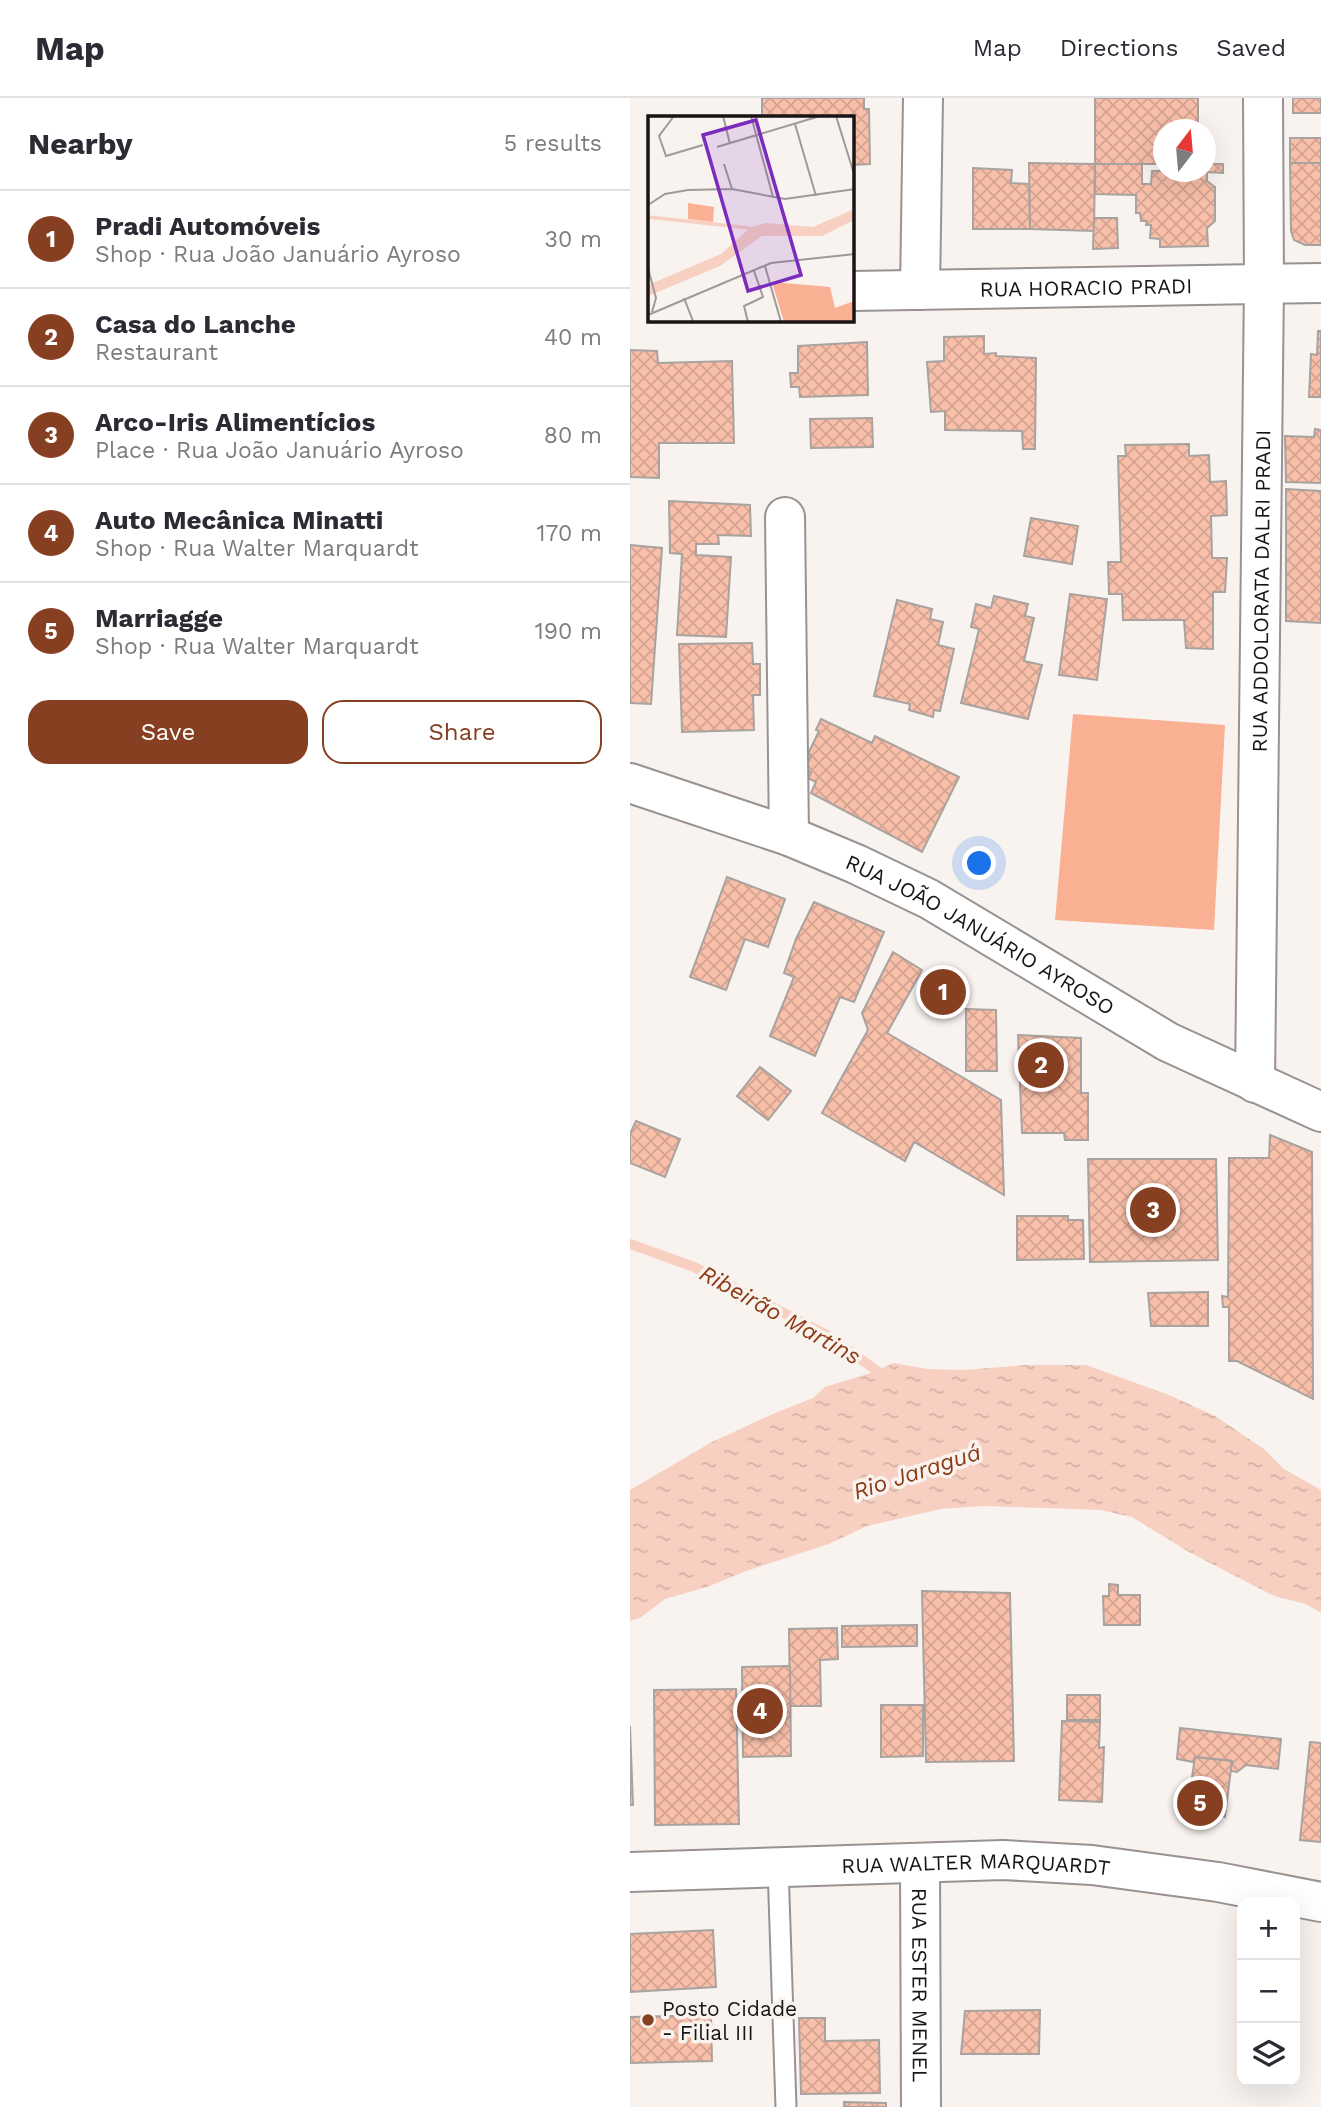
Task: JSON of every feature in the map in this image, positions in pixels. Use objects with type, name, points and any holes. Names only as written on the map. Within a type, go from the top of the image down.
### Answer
[{"type":"street","points":[[920,290],[923,98]]},
{"type":"street","name":"RUA ADDOLORATA DALRI PRADI","points":[[1255,1083],[1264,283],[1263,98]]},
{"type":"street","name":"RUA HORACIO PRADI","points":[[854,291],[1321,283]]},
{"type":"street","points":[[785,517],[789,836]]},
{"type":"street","name":"RUA JOÃO JANUÁRIO AYROSO","points":[[630,783],[789,836],[856,864],[929,899],[1168,1042],[1321,1112]]},
{"type":"street","name":"RUA WALTER MARQUARDT","points":[[630,1872],[1003,1860],[1092,1865],[1218,1882],[1321,1902]]},
{"type":"street","name":"RUA ESTER MENEL","points":[[920,1863],[922,2107]]},
{"type":"lane","points":[[778,1866],[786,2107]]},
{"type":"shaded area","points":[[1073,714],[1225,725],[1214,930],[1055,920]]},
{"type":"water","name":"Rio Jaraguá","points":[[893,1363],[927,1369],[963,1370],[1026,1365],[1086,1365],[1169,1395],[1215,1416],[1264,1449],[1284,1469],[1321,1490],[1321,1613],[1306,1604],[1274,1596],[1189,1552],[1132,1517],[1101,1510],[984,1506],[941,1509],[867,1526],[829,1544],[665,1599],[640,1618],[630,1621],[630,1490],[712,1442],[813,1398],[825,1387],[877,1371]]},
{"type":"building","points":[[762,98],[864,98],[864,109],[869,109],[870,164],[854,165],[854,116],[762,116]]},
{"type":"building","points":[[1095,98],[1198,98],[1198,119],[1153,119],[1153,164],[1095,164]]},
{"type":"building","points":[[1293,98],[1321,98],[1321,113],[1293,113]]},
{"type":"building","points":[[1290,138],[1321,138],[1321,163],[1290,163]]},
{"type":"building","points":[[1029,163],[1095,164],[1094,231],[1030,229]]},
{"type":"building","points":[[1290,163],[1321,163],[1321,245],[1305,245],[1294,240],[1291,231]]},
{"type":"building","points":[[1095,164],[1142,164],[1142,184],[1151,184],[1152,171],[1153,182],[1208,182],[1215,187],[1215,221],[1207,228],[1208,246],[1160,247],[1160,239],[1150,238],[1151,225],[1146,225],[1147,221],[1141,221],[1140,213],[1136,213],[1136,195],[1095,194]]},
{"type":"building","points":[[1216,164],[1223,164],[1223,173],[1216,173]]},
{"type":"building","points":[[973,168],[1012,170],[1011,183],[1029,184],[1030,229],[973,229]]},
{"type":"building","points":[[1094,218],[1117,218],[1118,248],[1093,249]]},
{"type":"building","points":[[1318,331],[1321,331],[1321,397],[1309,397],[1311,354],[1317,355]]},
{"type":"building","points":[[984,336],[984,354],[1036,358],[1035,449],[1023,449],[1022,431],[945,430],[945,411],[931,412],[927,362],[944,361],[944,337]]},
{"type":"building","points":[[867,342],[868,395],[800,397],[799,387],[791,387],[790,373],[798,373],[798,346]]},
{"type":"building","points":[[630,350],[657,351],[658,363],[732,361],[734,443],[659,443],[659,478],[630,477]]},
{"type":"building","points":[[872,418],[873,447],[811,448],[810,419]]},
{"type":"building","points":[[1315,429],[1321,430],[1321,483],[1286,482],[1285,436],[1314,437]]},
{"type":"building","points":[[1189,444],[1189,456],[1209,455],[1210,482],[1226,481],[1227,515],[1211,516],[1212,558],[1227,558],[1225,592],[1213,592],[1213,649],[1186,648],[1184,620],[1123,620],[1122,594],[1109,594],[1108,562],[1121,562],[1118,456],[1126,456],[1125,445]]},
{"type":"building","points":[[1286,489],[1321,491],[1321,623],[1286,621]]},
{"type":"building","points":[[669,501],[750,505],[751,536],[718,535],[719,544],[696,544],[696,555],[731,557],[726,637],[677,635],[682,554],[670,553]]},
{"type":"building","points":[[1031,518],[1078,526],[1072,564],[1024,556]]},
{"type":"building","points":[[630,545],[662,548],[651,704],[630,703]]},
{"type":"building","points":[[1070,594],[1107,599],[1097,680],[1059,675]]},
{"type":"building","points":[[994,596],[1028,604],[1025,616],[1034,618],[1024,661],[1042,665],[1028,719],[961,703],[979,629],[971,627],[976,604],[991,608]]},
{"type":"building","points":[[897,600],[932,609],[930,619],[943,622],[938,645],[954,649],[940,711],[934,710],[933,717],[909,710],[910,704],[874,696]]},
{"type":"building","points":[[752,643],[753,664],[760,664],[760,695],[753,695],[754,730],[682,732],[679,644]]},
{"type":"building","points":[[821,719],[872,743],[875,736],[959,777],[922,852],[811,793],[816,782],[808,778],[811,773],[805,769]]},
{"type":"building","points":[[727,877],[785,899],[768,947],[745,939],[726,990],[690,977]]},
{"type":"building","points":[[814,902],[884,932],[854,1002],[840,997],[815,1056],[770,1036],[794,977],[784,973],[796,939]]},
{"type":"building","points":[[893,952],[922,970],[887,1033],[1001,1100],[1004,1195],[914,1142],[905,1161],[822,1113],[868,1030],[862,1013]]},
{"type":"building","points":[[966,1009],[996,1010],[997,1071],[966,1071]]},
{"type":"building","points":[[1018,1035],[1081,1038],[1081,1093],[1088,1093],[1088,1140],[1065,1140],[1064,1133],[1022,1133]]},
{"type":"building","points":[[760,1067],[791,1091],[768,1120],[737,1096]]},
{"type":"building","points":[[636,1121],[680,1139],[665,1177],[630,1163],[630,1134]]},
{"type":"building","points":[[1270,1135],[1312,1152],[1313,1399],[1237,1361],[1229,1361],[1229,1307],[1223,1307],[1222,1296],[1228,1297],[1229,1158],[1269,1158]]},
{"type":"building","points":[[1088,1159],[1216,1159],[1218,1260],[1090,1262]]},
{"type":"building","points":[[1017,1216],[1068,1216],[1068,1220],[1083,1220],[1084,1259],[1017,1260]]},
{"type":"building","points":[[1208,1292],[1208,1326],[1151,1326],[1148,1293]]},
{"type":"building","points":[[1109,1584],[1118,1585],[1118,1595],[1140,1595],[1140,1625],[1104,1625],[1103,1596],[1109,1596]]},
{"type":"building","points":[[922,1591],[1010,1593],[1014,1761],[926,1762]]},
{"type":"building","points":[[917,1625],[917,1646],[842,1647],[842,1626]]},
{"type":"building","points":[[837,1628],[838,1659],[820,1660],[821,1706],[790,1706],[789,1629]]},
{"type":"building","points":[[790,1666],[791,1756],[743,1757],[742,1667]]},
{"type":"building","points":[[736,1689],[739,1824],[655,1825],[654,1690]]},
{"type":"building","points":[[1067,1695],[1100,1695],[1100,1720],[1067,1720]]},
{"type":"building","points":[[881,1705],[923,1705],[923,1756],[881,1757]]},
{"type":"building","points":[[1062,1721],[1100,1722],[1099,1748],[1104,1747],[1102,1802],[1059,1800]]},
{"type":"building","points":[[630,1726],[633,1805],[630,1805]]},
{"type":"building","points":[[1180,1728],[1281,1739],[1278,1769],[1246,1765],[1237,1772],[1230,1771],[1232,1761],[1195,1757],[1193,1762],[1177,1759]]},
{"type":"building","points":[[1310,1742],[1321,1743],[1321,1842],[1300,1840]]},
{"type":"building","points":[[1195,1757],[1232,1761],[1225,1817],[1187,1812]]},
{"type":"building","points":[[713,1930],[716,1987],[630,1992],[630,1934]]},
{"type":"building","points":[[1040,2010],[1039,2054],[961,2054],[965,2011]]},
{"type":"building","points":[[711,2015],[712,2061],[630,2063],[630,2017]]},
{"type":"building","points":[[799,2018],[825,2018],[825,2041],[879,2040],[880,2093],[801,2094]]},
{"type":"building","points":[[844,2102],[886,2103],[886,2107],[844,2107]]},
{"type":"waterway","name":"Ribeirão Martins","points":[[630,1244],[694,1267],[827,1335],[887,1378]]},
{"type":"place","name":"Pradi Automóveis","points":[[943,992]]},
{"type":"place","name":"Casa do Lanche","points":[[1041,1065]]},
{"type":"place","name":"Arco-Iris Alimentícios","points":[[1153,1210]]},
{"type":"place","name":"Auto Mecânica Minatti","points":[[760,1711]]},
{"type":"place","name":"Marriagge","points":[[1200,1803]]},
{"type":"place","name":"Posto Cidade - Filial III","points":[[648,2020]]}]
